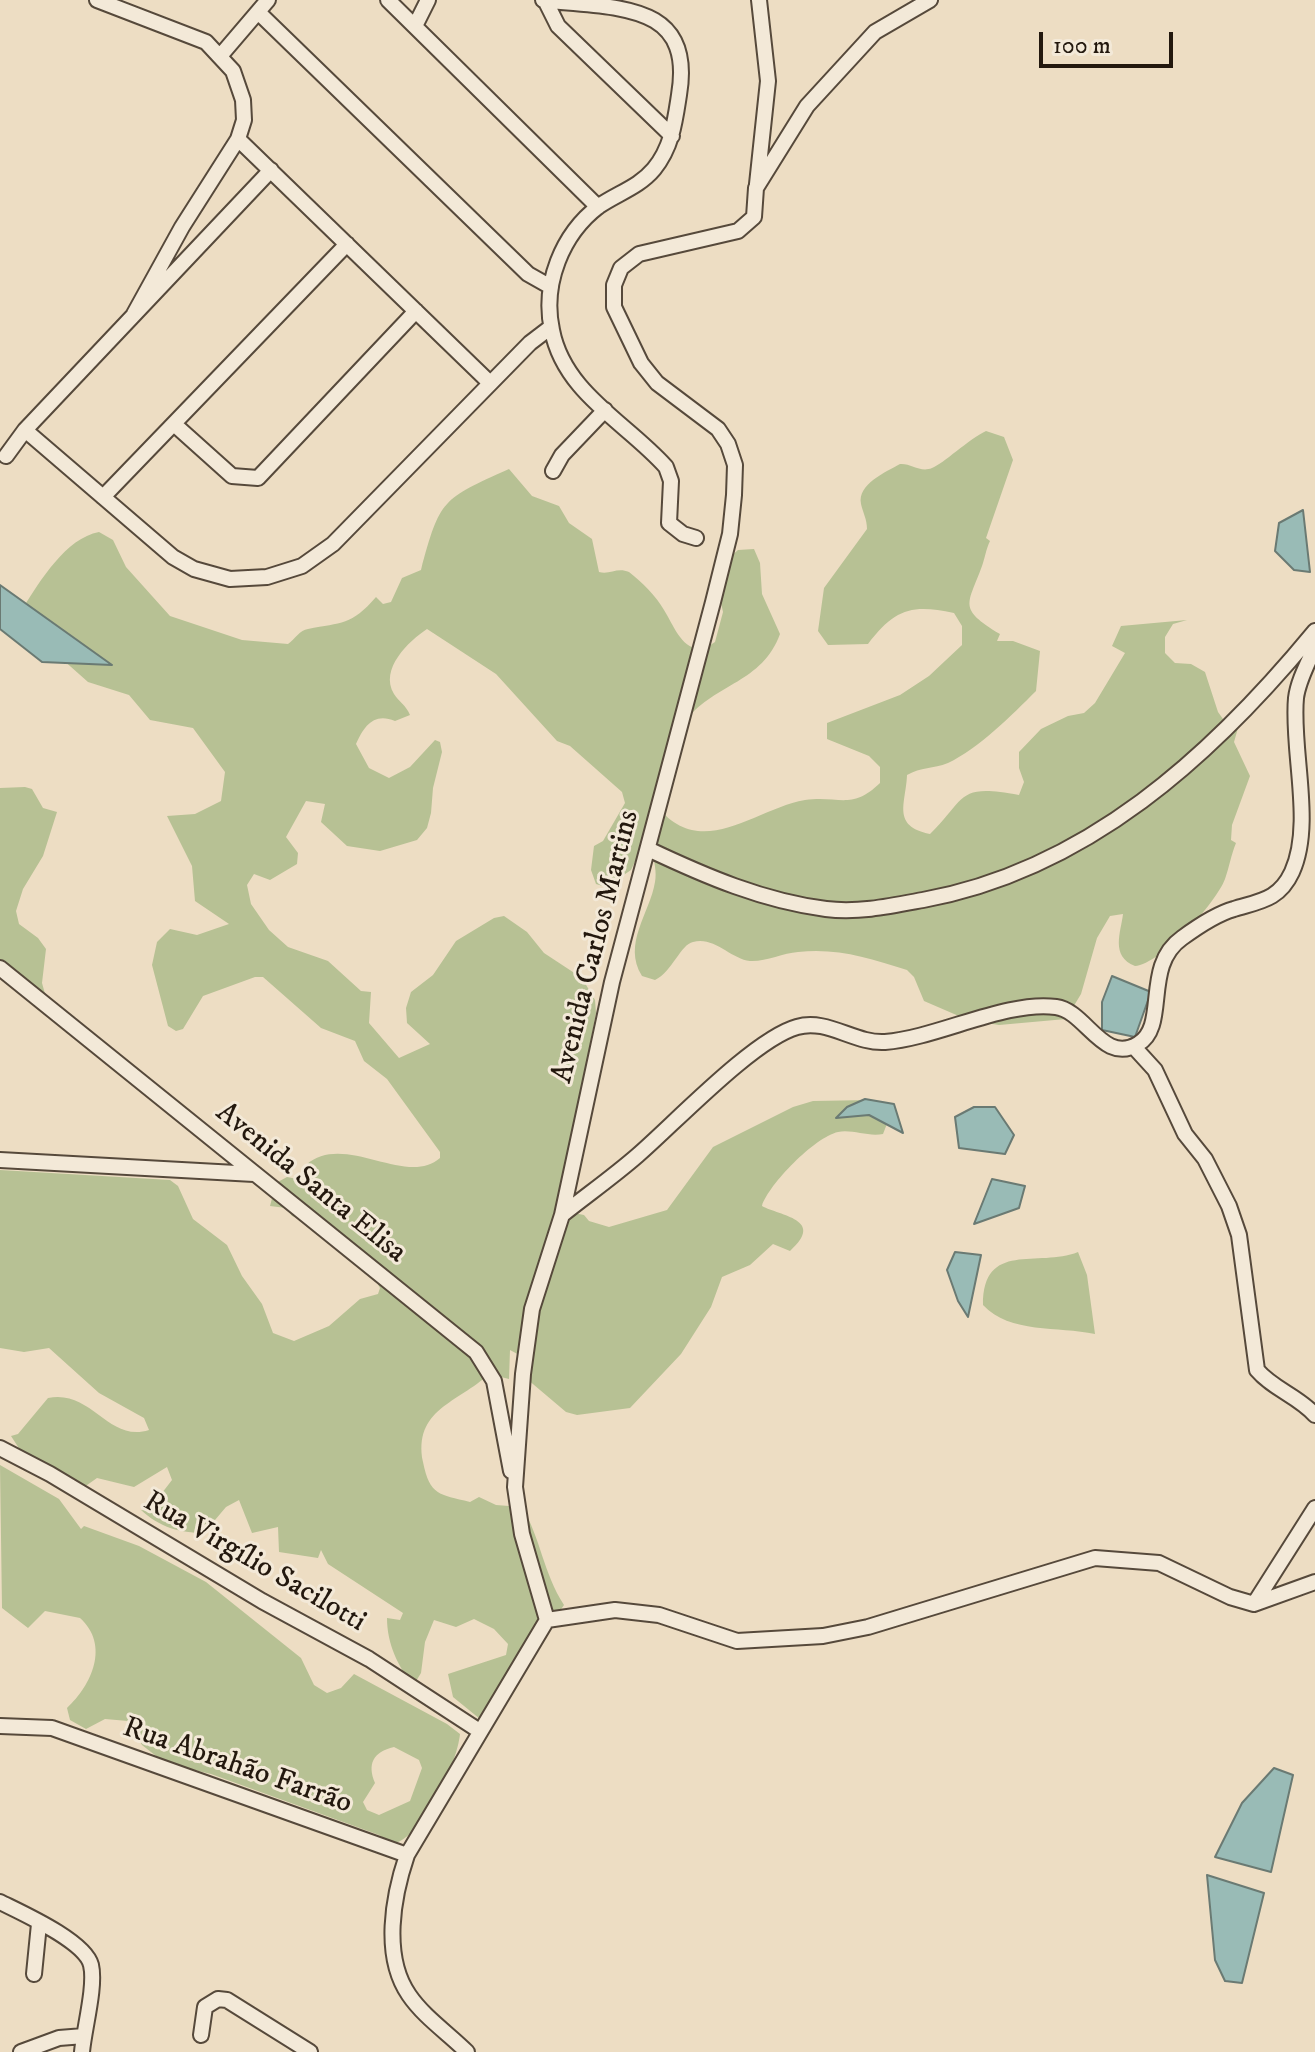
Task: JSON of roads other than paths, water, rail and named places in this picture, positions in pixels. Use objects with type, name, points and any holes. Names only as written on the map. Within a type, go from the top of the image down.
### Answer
[{"type":"street","points":[[97,0],[135,6],[197,37],[221,55],[238,80],[243,100],[244,120],[238,139],[179,232],[134,314]]},
{"type":"street","points":[[388,0],[598,207]]},
{"type":"street","points":[[415,26],[428,0]]},
{"type":"street","points":[[544,0],[558,26],[672,136]]},
{"type":"street","points":[[544,0],[640,13],[654,18],[672,32],[683,62],[672,136],[665,153],[647,177],[598,207],[577,228],[563,250],[551,287],[551,327],[571,377],[666,467],[671,481],[669,523],[677,531],[696,538]]},
{"type":"street","points":[[756,188],[768,81],[759,0]]},
{"type":"street","name":"Avenida Carlos Martins","points":[[547,1620],[522,1534],[515,1487],[532,1309],[562,1215],[589,1078],[730,534],[735,465],[728,444],[718,429],[657,383],[641,363],[614,307],[614,285],[621,268],[639,254],[738,231],[748,225],[754,217],[756,188],[807,106],[875,32],[922,8],[930,0]]},
{"type":"street","points":[[221,55],[263,6],[528,274],[551,287]]},
{"type":"street","points":[[238,139],[490,383]]},
{"type":"street","points":[[6,456],[25,430],[271,170]]},
{"type":"street","points":[[179,232],[201,244]]},
{"type":"street","points":[[179,232],[179,252],[186,260]]},
{"type":"street","points":[[103,497],[347,244]]},
{"type":"street","points":[[174,424],[232,476],[258,478],[268,471],[416,311]]},
{"type":"street","points":[[25,430],[173,557],[194,569],[242,579],[279,575],[302,566],[333,544],[530,343],[551,327]]},
{"type":"street","points":[[553,471],[562,455],[605,410]]},
{"type":"street","points":[[648,849],[742,891],[826,909],[873,910],[952,895],[1034,867],[1122,818],[1253,705],[1315,631]]},
{"type":"street","points":[[1134,1047],[1147,1036],[1152,1023],[1157,976],[1169,948],[1221,914],[1268,901],[1292,873],[1300,827],[1296,699],[1315,647]]},
{"type":"street","name":"Avenida Santa Elisa","points":[[0,968],[476,1352],[494,1381],[515,1487]]},
{"type":"street","points":[[562,1215],[636,1157],[729,1074],[769,1042],[795,1027],[814,1024],[881,1042],[1024,1009],[1058,1007],[1079,1017],[1098,1040],[1134,1047],[1155,1070],[1185,1134],[1205,1159],[1229,1206],[1239,1235],[1257,1370],[1267,1382],[1295,1398],[1315,1415]]},
{"type":"street","points":[[0,1160],[254,1174]]},
{"type":"street","name":"Rua Virgílio Sacilotti","points":[[0,1448],[50,1474],[262,1601],[369,1659],[478,1730]]},
{"type":"street","points":[[1254,1604],[1315,1508]]},
{"type":"street","points":[[467,2052],[420,2009],[401,1978],[393,1901],[407,1855],[478,1730],[547,1620],[615,1610],[659,1615],[737,1641],[823,1636],[868,1627],[1095,1558],[1121,1558],[1172,1567],[1230,1597],[1254,1604],[1315,1582]]},
{"type":"street","name":"Rua Abrahão Farrão","points":[[0,1726],[52,1728],[407,1855]]},
{"type":"street","points":[[2,1906],[72,1942],[91,1964],[82,2052]]},
{"type":"street","points":[[34,1974],[39,1924]]},
{"type":"street","points":[[201,2035],[205,2007],[213,2001],[227,2000],[310,2052]]},
{"type":"street","points":[[21,2052],[59,2038],[84,2036]]},
{"type":"water","points":[[1303,510],[1310,572],[1294,570],[1275,551],[1279,523]]},
{"type":"water","points":[[0,585],[112,665],[42,662],[0,629]]},
{"type":"water","points":[[1112,976],[1151,992],[1135,1037],[1102,1030],[1102,1002]]},
{"type":"water","points":[[865,1099],[894,1104],[903,1133],[869,1115],[836,1118],[847,1107]]},
{"type":"water","points":[[974,1107],[995,1107],[1014,1135],[1005,1154],[959,1148],[955,1117]]},
{"type":"water","points":[[992,1179],[1025,1186],[1019,1208],[974,1224]]},
{"type":"water","points":[[955,1252],[981,1255],[968,1317],[958,1301],[947,1270]]},
{"type":"water","points":[[1274,1768],[1293,1775],[1271,1872],[1215,1857],[1242,1803]]},
{"type":"water","points":[[1207,1875],[1264,1893],[1242,1983],[1225,1981],[1215,1960]]}]
